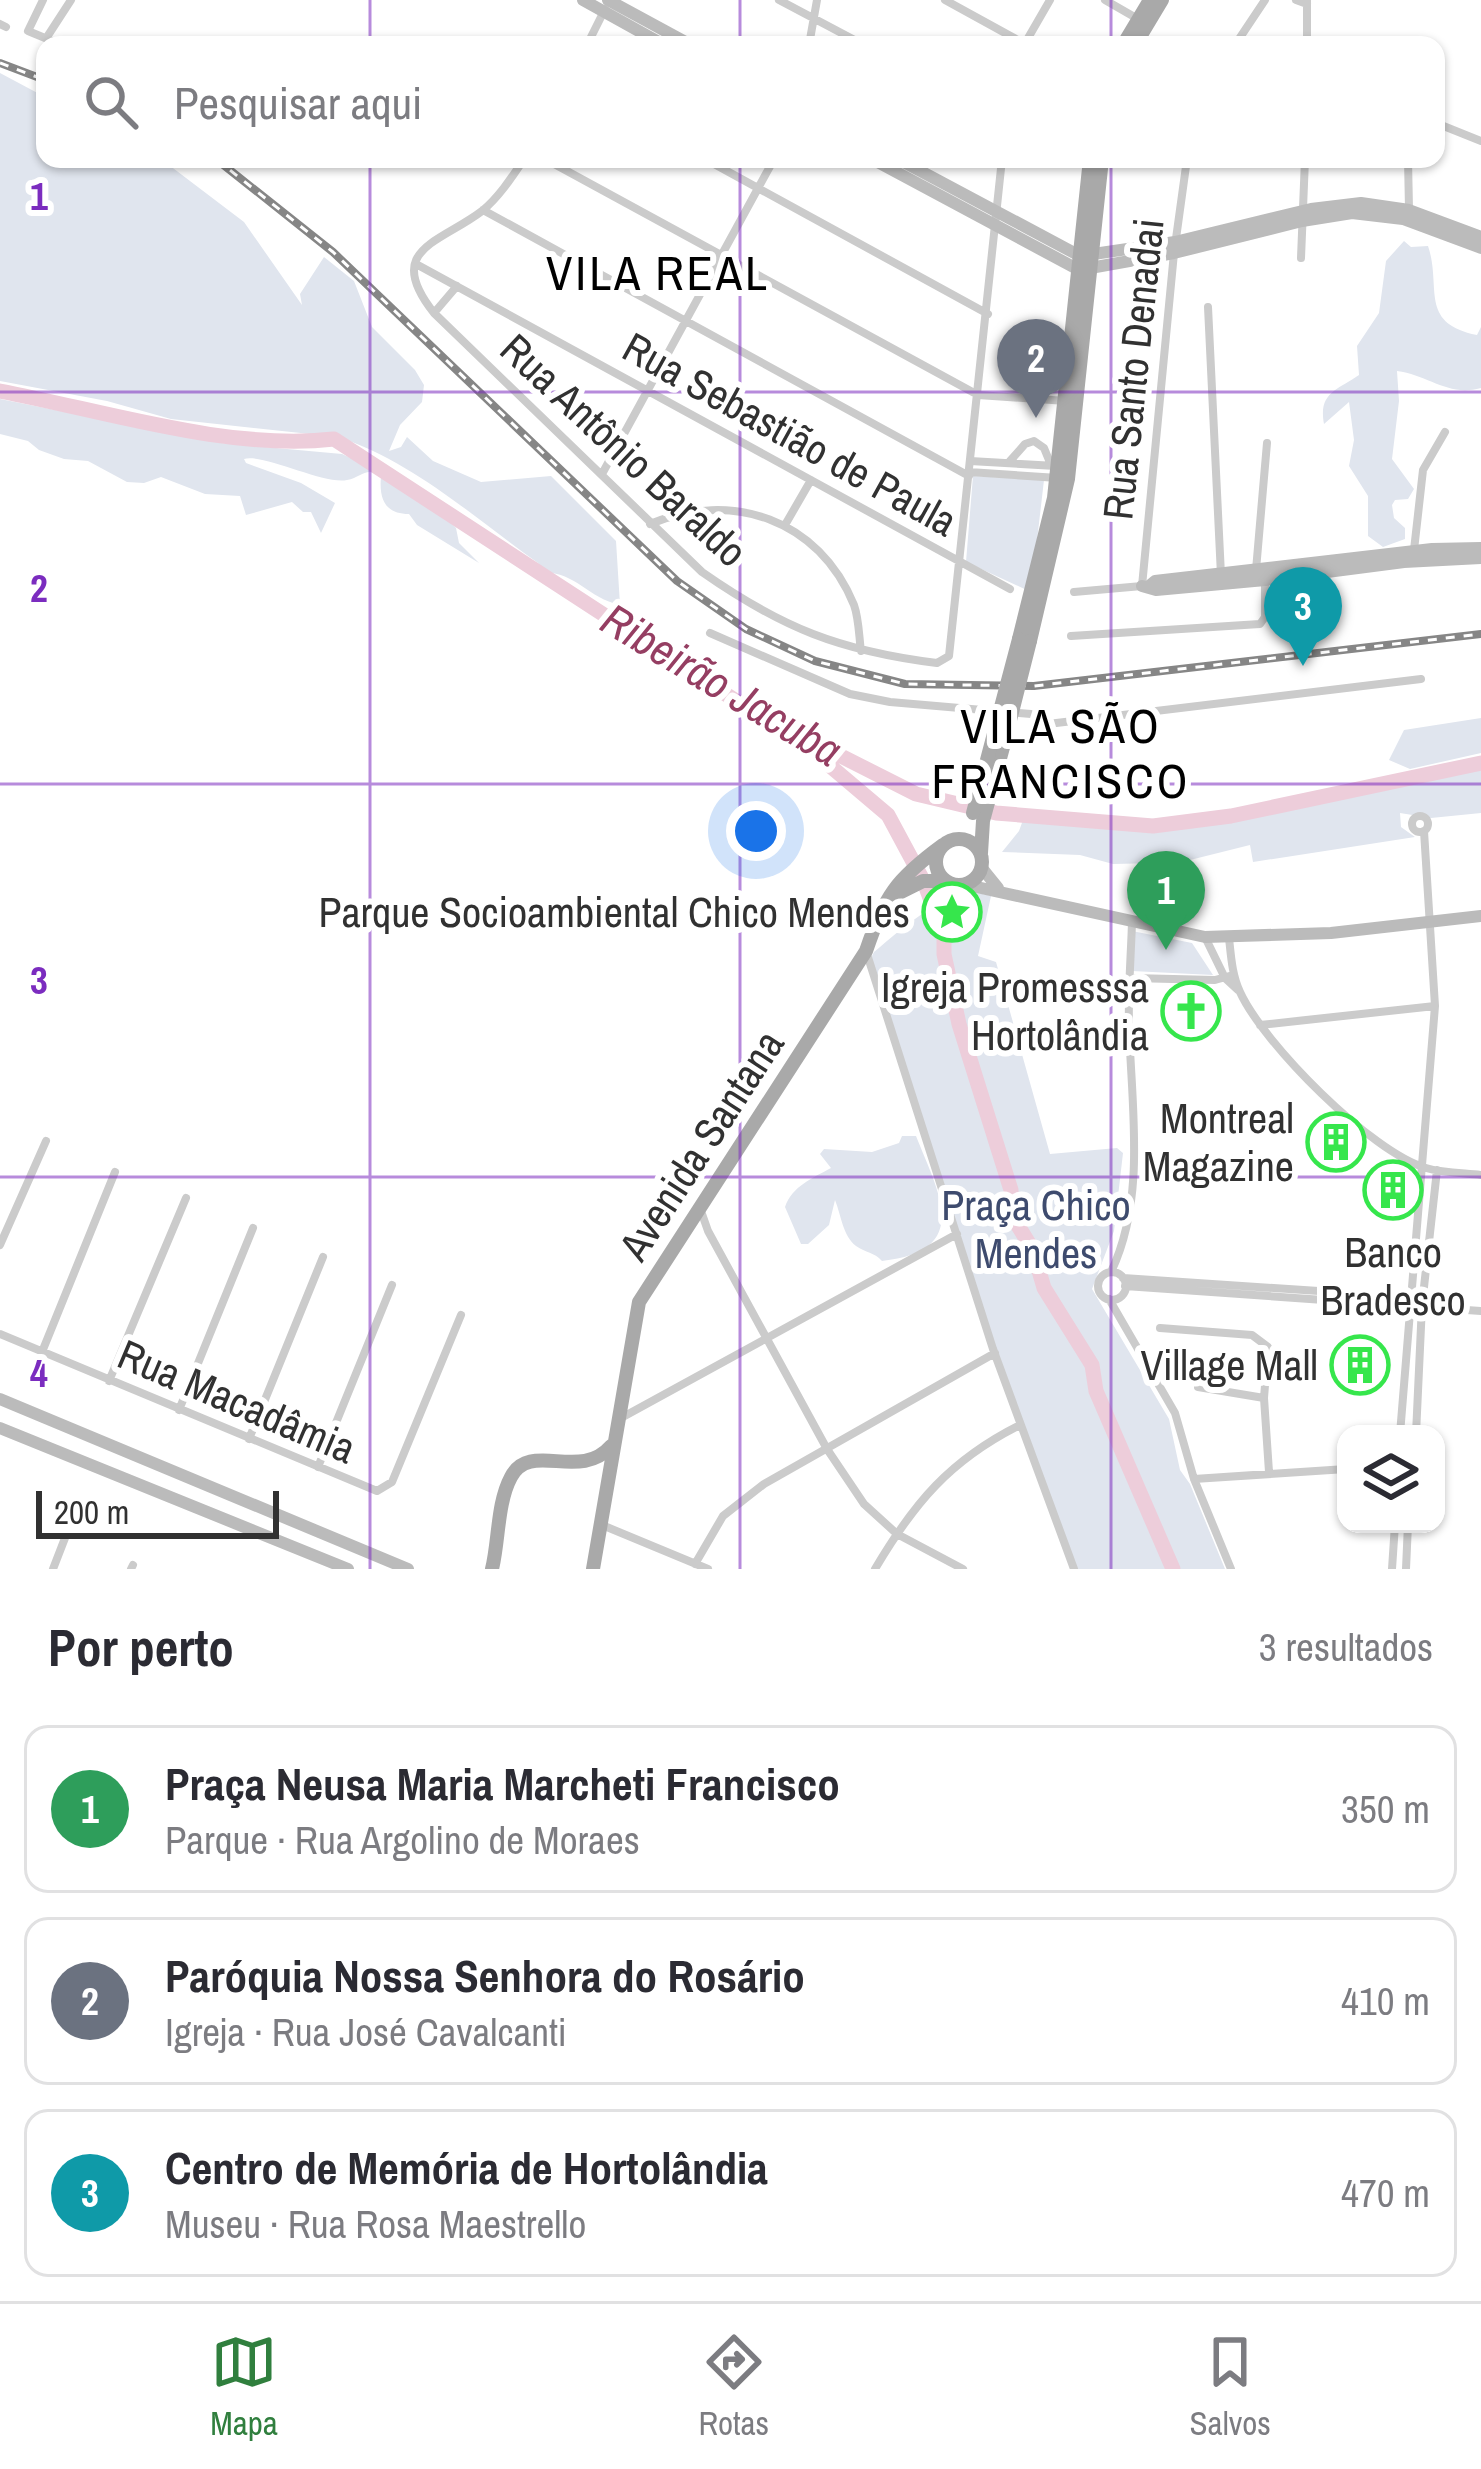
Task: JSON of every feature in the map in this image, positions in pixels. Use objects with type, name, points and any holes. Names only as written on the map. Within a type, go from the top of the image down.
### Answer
[{"type":"main road","points":[[1129,36],[1150,0]]},
{"type":"main road","points":[[1140,36],[1162,0]]},
{"type":"main road","points":[[1086,263],[1090,168]]},
{"type":"main road","points":[[1086,263],[1101,168]]},
{"type":"main road","name":"Avenida Santana","points":[[981,862],[979,815],[1035,598],[1061,471],[1086,263]]},
{"type":"main road","name":"Avenida Santana","points":[[593,1569],[639,1302],[866,951],[895,885],[919,873],[979,815]]},
{"type":"main road","points":[[919,873],[946,880],[963,884],[974,878],[981,862],[968,841],[947,843],[936,866],[946,880]]},
{"type":"main road","points":[[605,1366],[625,1370]]},
{"type":"main road","points":[[492,1569],[511,1477],[525,1463],[536,1460],[571,1464],[599,1458],[614,1442]]},
{"type":"main road","points":[[571,1464],[597,1480],[604,1507]]},
{"type":"street","points":[[43,0],[28,31],[44,36]]},
{"type":"street","points":[[48,36],[71,0]]},
{"type":"street","points":[[584,0],[607,4],[673,36]]},
{"type":"street","points":[[779,0],[847,36]]},
{"type":"street","points":[[811,36],[817,0]]},
{"type":"street","points":[[945,0],[1008,36]]},
{"type":"street","points":[[1029,36],[1050,0]]},
{"type":"street","points":[[1105,0],[1138,19]]},
{"type":"street","points":[[1241,36],[1265,0]]},
{"type":"street","points":[[1296,0],[1307,2],[1307,36]]},
{"type":"street","points":[[591,36],[607,4]]},
{"type":"street","points":[[607,4],[651,36]]},
{"type":"street","points":[[1445,127],[1481,141]]},
{"type":"street","points":[[415,263],[422,247],[482,210],[517,168]]},
{"type":"street","points":[[561,168],[978,395],[1070,401]]},
{"type":"street","points":[[722,168],[988,314]]},
{"type":"street","points":[[602,474],[770,168]]},
{"type":"street","points":[[890,168],[1086,263],[1174,248],[1360,203],[1409,210],[1481,237]]},
{"type":"street","points":[[912,168],[995,220]]},
{"type":"street","points":[[960,562],[1001,168]]},
{"type":"street","name":"Rua Santo Denadai","points":[[1145,586],[1174,248],[1186,168]]},
{"type":"street","points":[[1301,258],[1305,168]]},
{"type":"street","points":[[1408,168],[1409,210]]},
{"type":"street","points":[[482,210],[969,474],[1061,471]]},
{"type":"street","points":[[1303,216],[1384,215],[1481,248]]},
{"type":"street","name":"Rua Antônio Baraldo","points":[[415,263],[416,285],[434,313],[650,524],[702,572],[743,601],[828,643],[937,663],[949,656],[960,562]]},
{"type":"street","name":"Rua Sebastião de Paula","points":[[415,263],[1010,590]]},
{"type":"street","points":[[434,313],[457,286]]},
{"type":"street","points":[[1208,307],[1221,579]]},
{"type":"street","points":[[1414,551],[1423,470],[1445,432]]},
{"type":"street","points":[[1009,463],[1025,444],[1034,441],[1061,471]]},
{"type":"street","points":[[1071,636],[1256,625],[1265,617],[1267,443]]},
{"type":"street","points":[[970,461],[1061,471]]},
{"type":"street","points":[[785,525],[811,480]]},
{"type":"street","points":[[650,524],[681,511],[718,508],[785,525],[808,541],[835,572],[855,607],[861,652]]},
{"type":"street","points":[[1074,592],[1145,586],[1156,590],[1414,551],[1481,548]]},
{"type":"street","points":[[1262,574],[1481,558]]},
{"type":"street","points":[[710,633],[850,694],[1031,714],[1048,724],[1421,679]]},
{"type":"street","points":[[1401,1425],[1436,1006],[1424,831]]},
{"type":"street","points":[[981,862],[999,889]]},
{"type":"street","points":[[963,884],[1205,937],[1331,933],[1481,916]]},
{"type":"street","points":[[1132,922],[1129,1220],[1111,1272],[1098,1284],[1174,1414],[1194,1479],[1232,1569]]},
{"type":"street","points":[[1205,937],[1259,1025],[1358,1126],[1388,1150],[1423,1168],[1481,1175]]},
{"type":"street","points":[[1229,938],[1229,977]]},
{"type":"street","points":[[866,951],[995,1353],[1074,1569]]},
{"type":"street","points":[[1131,978],[1229,977]]},
{"type":"street","points":[[1259,1025],[1436,1006]]},
{"type":"street","points":[[0,1245],[46,1141]]},
{"type":"street","points":[[1415,1425],[1437,1170]]},
{"type":"street","points":[[42,1352],[116,1172]]},
{"type":"street","points":[[109,1381],[186,1198]]},
{"type":"street","points":[[697,1216],[827,1449],[864,1504],[897,1534],[963,1569]]},
{"type":"street","points":[[179,1410],[253,1228]]},
{"type":"street","points":[[618,1420],[957,1234]]},
{"type":"street","points":[[249,1439],[323,1258]]},
{"type":"street","points":[[1111,1272],[1124,1282],[1409,1300],[1481,1311]]},
{"type":"street","points":[[1109,1299],[1120,1297],[1124,1282]]},
{"type":"street","points":[[318,1468],[392,1286]]},
{"type":"street","name":"Rua Macadâmia","points":[[0,1334],[375,1490],[385,1489],[393,1480],[460,1315]]},
{"type":"street","points":[[1160,1328],[1261,1339],[1268,1347],[1264,1398],[1269,1472]]},
{"type":"street","points":[[695,1564],[723,1516],[764,1484],[995,1353]]},
{"type":"street","points":[[1198,1387],[1264,1398]]},
{"type":"street","points":[[0,1399],[408,1569]]},
{"type":"street","points":[[875,1569],[912,1509],[946,1473],[1021,1425]]},
{"type":"street","points":[[0,1428],[348,1569]]},
{"type":"street","points":[[1194,1479],[1337,1469]]},
{"type":"street","points":[[275,1540],[301,1534],[304,1525]]},
{"type":"street","points":[[601,1525],[708,1569]]},
{"type":"street","points":[[1392,1569],[1394,1533]]},
{"type":"street","points":[[1406,1569],[1408,1533]]},
{"type":"street","points":[[52,1569],[65,1538]]},
{"type":"green space","points":[[0,73],[36,92],[36,168],[173,168],[244,222],[302,305],[300,294],[324,257],[354,281],[372,327],[424,385],[422,402],[400,425],[389,451],[401,447],[407,437],[433,461],[481,482],[551,476],[616,541],[620,605],[565,577],[543,572],[538,563],[417,476],[338,437],[171,419],[107,401],[0,381]]},
{"type":"green space","points":[[1404,241],[1411,247],[1428,246],[1436,301],[1446,322],[1477,335],[1481,327],[1481,388],[1448,388],[1397,371],[1399,401],[1392,459],[1414,489],[1408,499],[1395,500],[1392,505],[1394,518],[1405,528],[1405,539],[1383,547],[1368,536],[1368,496],[1349,466],[1354,440],[1349,402],[1324,424],[1323,413],[1331,393],[1359,375],[1357,346],[1379,313],[1386,261]]},
{"type":"green space","points":[[0,399],[221,443],[342,454],[389,476],[442,513],[456,528],[459,543],[479,563],[417,525],[409,514],[389,508],[382,498],[381,476],[376,473],[337,480],[265,460],[244,459],[335,503],[321,533],[311,512],[303,512],[292,502],[246,515],[240,496],[205,494],[161,477],[127,482],[88,461],[64,459],[28,441],[0,434]]},
{"type":"green space","points":[[973,476],[1044,480],[1031,592],[966,562]]},
{"type":"green space","points":[[1481,718],[1481,753],[1410,769],[1389,760],[1404,730]]},
{"type":"green space","points":[[1481,766],[1481,813],[1431,818],[1400,813],[1401,827],[1415,837],[1253,862],[1250,845],[1182,862],[1158,863],[1113,864],[1080,855],[1002,852],[1023,820],[1181,829]]},
{"type":"green space","name":"Praça Chico Mendes","points":[[974,892],[991,896],[978,956],[996,962],[1050,1154],[1117,1148],[1123,1153],[1114,1231],[1092,1289],[1169,1419],[1180,1470],[1225,1569],[1075,1569],[995,1347],[870,960],[920,915]]},
{"type":"green space","points":[[1132,931],[1192,943],[1213,975],[1132,971]]},
{"type":"green space","points":[[902,1136],[916,1136],[939,1198],[939,1232],[929,1245],[911,1255],[882,1261],[852,1242],[835,1200],[829,1225],[808,1244],[801,1244],[785,1207],[798,1188],[831,1168],[820,1154],[824,1149],[872,1152],[899,1143]]},
{"type":"waterway","name":"Ribeirão Jacuba","points":[[0,391],[210,434],[294,441],[334,439],[750,710],[916,794],[996,813],[1153,826],[1231,816],[1481,763]]},
{"type":"waterway","points":[[816,754],[888,815],[924,882],[944,935],[959,1024],[1011,1190],[1012,1216],[1033,1250],[1044,1288],[1092,1365],[1096,1391],[1173,1569]]},
{"type":"railway","points":[[0,63],[36,77]]},
{"type":"railway","points":[[227,168],[333,252],[677,581],[746,629],[815,661],[905,684],[1034,686],[1481,634]]},
{"type":"place","name":"Paróquia Nossa Senhora do Rosário","points":[[1036,418]]},
{"type":"place","name":"Centro de Memória de Hortolândia","points":[[1303,666]]},
{"type":"place","name":"Parque Socioambiental Chico Mendes","points":[[952,912]]},
{"type":"place","name":"Praça Neusa Maria Marcheti Francisco","points":[[1166,950]]},
{"type":"place","name":"Igreja Promesssa Hortolândia","points":[[1191,1011]]},
{"type":"place","name":"Montreal Magazine","points":[[1336,1142]]},
{"type":"place","name":"Banco Bradesco","points":[[1393,1190]]},
{"type":"place","name":"Village Mall","points":[[1360,1365]]},
{"type":"district","name":"VILA REAL","points":[[658,272]]},
{"type":"district","name":"VILA SÃO FRANCISCO","points":[[1061,752]]}]
